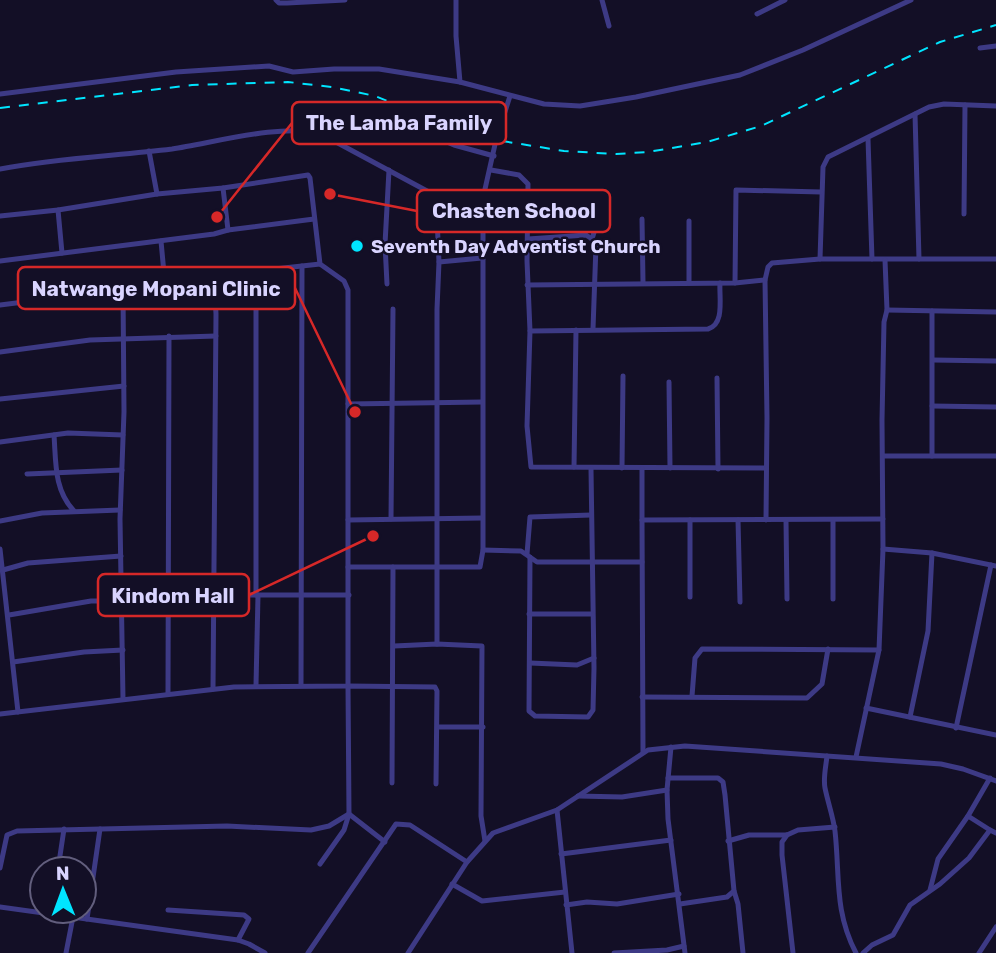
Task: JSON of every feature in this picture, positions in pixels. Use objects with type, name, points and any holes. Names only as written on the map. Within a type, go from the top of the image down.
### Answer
[{"type":"street","points":[[276,0],[279,3],[287,3],[345,0]]},
{"type":"street","points":[[456,0],[460,82]]},
{"type":"street","points":[[602,0],[609,26]]},
{"type":"street","points":[[757,14],[785,0]]},
{"type":"street","points":[[0,94],[176,72],[269,66],[293,72],[379,69],[460,82],[544,104],[580,106],[731,77],[791,55],[911,0]]},
{"type":"street","points":[[980,48],[996,46]]},
{"type":"street","points":[[348,567],[480,567],[483,550],[482,214],[485,182],[491,170],[496,140],[510,96]]},
{"type":"street","points":[[964,214],[965,104]]},
{"type":"street","points":[[820,259],[821,192],[823,167],[828,157],[868,139],[891,124],[936,105],[996,106]]},
{"type":"street","points":[[915,114],[919,259]]},
{"type":"street","points":[[404,124],[454,145],[494,156]]},
{"type":"street","points":[[0,169],[149,152],[247,136],[310,131],[321,134],[455,206],[482,214]]},
{"type":"street","points":[[868,139],[872,259]]},
{"type":"street","points":[[149,152],[157,194]]},
{"type":"street","points":[[387,284],[385,244],[389,170]]},
{"type":"street","points":[[491,170],[519,176],[528,184],[529,464],[535,468],[591,469],[766,468]]},
{"type":"street","points":[[0,216],[308,175],[320,264]]},
{"type":"street","points":[[223,188],[228,230]]},
{"type":"street","points":[[735,283],[736,190],[821,192]]},
{"type":"street","points":[[436,196],[439,262],[438,644]]},
{"type":"street","points":[[592,239],[599,216],[599,203]]},
{"type":"street","points":[[58,210],[62,253]]},
{"type":"street","points":[[0,261],[314,219]]},
{"type":"street","points":[[642,219],[643,282]]},
{"type":"street","points":[[689,221],[689,283]]},
{"type":"street","points":[[528,239],[586,235],[592,239],[596,245],[593,329]]},
{"type":"street","points":[[162,240],[165,284]]},
{"type":"street","points":[[439,262],[482,258]]},
{"type":"street","points":[[766,520],[765,280],[768,267],[772,263],[820,259],[996,259]]},
{"type":"street","points":[[856,757],[878,650],[883,549],[882,420],[887,310],[884,260]]},
{"type":"street","points":[[0,305],[320,264],[344,281],[348,290],[349,814],[344,830],[320,864]]},
{"type":"street","points":[[301,685],[302,266]]},
{"type":"street","points":[[256,685],[257,271]]},
{"type":"street","points":[[214,278],[214,689]]},
{"type":"street","points":[[527,285],[735,283],[765,280]]},
{"type":"street","points":[[530,331],[708,329],[715,327],[719,321],[720,283]]},
{"type":"street","points":[[123,290],[124,386],[120,510],[123,699]]},
{"type":"street","points":[[391,519],[393,309]]},
{"type":"street","points":[[887,310],[996,312]]},
{"type":"street","points":[[932,311],[932,456]]},
{"type":"street","points":[[574,467],[576,330]]},
{"type":"street","points":[[0,352],[123,338],[216,336]]},
{"type":"street","points":[[168,694],[169,337]]},
{"type":"street","points":[[933,360],[996,361]]},
{"type":"street","points":[[622,468],[623,376]]},
{"type":"street","points":[[717,378],[718,469]]},
{"type":"street","points":[[669,382],[670,468]]},
{"type":"street","points":[[0,399],[124,386]]},
{"type":"street","points":[[348,404],[482,402]]},
{"type":"street","points":[[932,406],[996,407]]},
{"type":"street","points":[[0,442],[68,433],[123,435]]},
{"type":"street","points":[[54,435],[62,496],[74,511]]},
{"type":"street","points":[[884,456],[996,456]]},
{"type":"street","points":[[591,469],[593,710],[588,717],[531,715],[528,556],[530,517],[591,514]]},
{"type":"street","points":[[642,469],[643,752]]},
{"type":"street","points":[[27,474],[122,470]]},
{"type":"street","points":[[0,521],[42,513],[120,510]]},
{"type":"street","points":[[348,520],[482,518]]},
{"type":"street","points":[[642,520],[883,519]]},
{"type":"street","points":[[690,520],[690,597]]},
{"type":"street","points":[[738,520],[740,602]]},
{"type":"street","points":[[786,520],[787,598]]},
{"type":"street","points":[[833,520],[833,599]]},
{"type":"street","points":[[883,549],[932,553],[993,566],[956,727]]},
{"type":"street","points":[[0,550],[18,712]]},
{"type":"street","points":[[483,550],[521,551],[537,562],[642,562]]},
{"type":"street","points":[[910,717],[928,631],[932,553]]},
{"type":"street","points":[[3,569],[28,563],[121,556]]},
{"type":"street","points":[[391,783],[393,567]]},
{"type":"street","points":[[9,615],[76,603],[168,602],[302,594],[349,595]]},
{"type":"street","points":[[529,614],[592,614]]},
{"type":"street","points":[[394,646],[482,646],[481,816],[485,841]]},
{"type":"street","points":[[691,696],[695,658],[702,649],[878,650]]},
{"type":"street","points":[[642,697],[807,698],[822,684],[828,649]]},
{"type":"street","points":[[13,662],[84,652],[123,650]]},
{"type":"street","points":[[530,663],[577,665],[594,658]]},
{"type":"street","points":[[0,713],[256,685],[435,687],[438,727],[436,784]]},
{"type":"street","points":[[866,708],[996,735]]},
{"type":"street","points":[[438,727],[483,727]]},
{"type":"street","points":[[671,747],[667,790],[685,953]]},
{"type":"street","points":[[408,953],[467,862],[494,833],[557,810],[652,748],[856,757],[941,764],[993,780],[938,859],[930,890]]},
{"type":"street","points":[[827,756],[824,786],[835,827],[839,873],[837,891],[846,933],[856,953]]},
{"type":"street","points":[[668,778],[712,776],[723,782],[743,953]]},
{"type":"street","points":[[578,796],[622,797],[667,790]]},
{"type":"street","points":[[557,810],[572,953]]},
{"type":"street","points":[[0,867],[9,833],[64,829],[228,826],[312,830],[329,826],[349,814]]},
{"type":"street","points":[[349,814],[385,842]]},
{"type":"street","points":[[863,953],[867,948],[893,935],[910,905],[940,884],[969,858],[993,831],[968,816]]},
{"type":"street","points":[[308,953],[396,824],[405,823],[467,862]]},
{"type":"street","points":[[728,841],[755,834],[787,835],[798,830],[835,827]]},
{"type":"street","points":[[60,855],[64,829]]},
{"type":"street","points":[[96,855],[100,829]]},
{"type":"street","points":[[787,835],[782,842],[782,855],[793,953]]},
{"type":"street","points":[[561,854],[671,840]]},
{"type":"street","points":[[452,884],[482,901],[565,892]]},
{"type":"street","points":[[680,904],[718,899],[732,895],[734,891]]},
{"type":"street","points":[[566,905],[587,902],[617,904],[679,894]]},
{"type":"street","points":[[0,907],[28,910]]},
{"type":"street","points":[[168,910],[244,915],[248,919],[238,940]]},
{"type":"street","points":[[98,921],[238,940],[265,953]]},
{"type":"street","points":[[66,953],[71,925]]},
{"type":"street","points":[[979,953],[996,927]]},
{"type":"street","points":[[614,953],[667,950],[684,946]]},
{"type":"railway","points":[[0,108],[192,85],[288,82],[375,96],[445,124],[496,140],[564,151],[616,154],[648,152],[707,142],[761,126],[940,42],[996,25]]},
{"type":"place","name":"Chasten School","points":[[330,194]]},
{"type":"place","name":"The Lamba Family","points":[[217,217]]},
{"type":"place","name":"Seventh Day Adventist Church","points":[[357,246]]},
{"type":"place","name":"Natwange Mopani Clinic","points":[[355,412]]},
{"type":"place","name":"Kindom Hall","points":[[373,536]]}]
